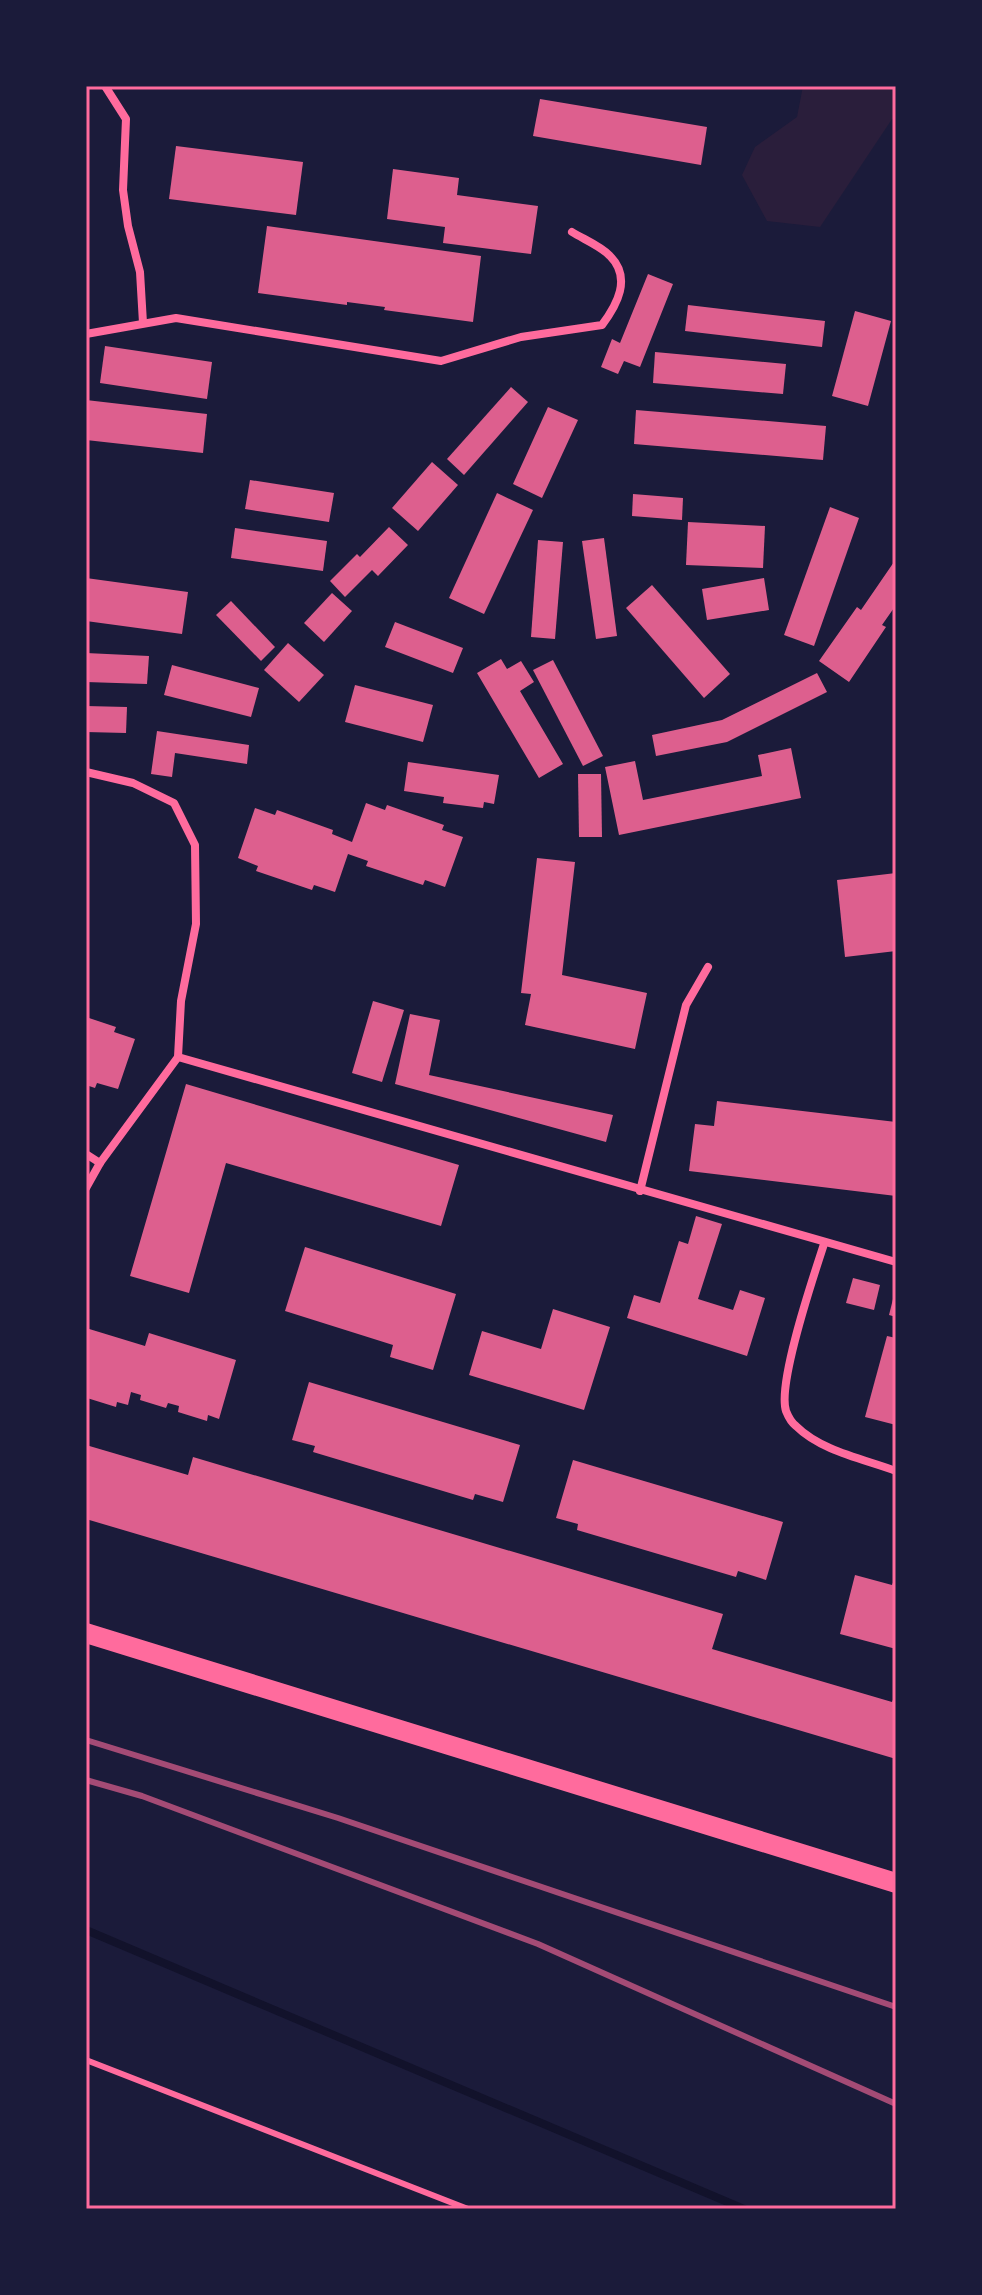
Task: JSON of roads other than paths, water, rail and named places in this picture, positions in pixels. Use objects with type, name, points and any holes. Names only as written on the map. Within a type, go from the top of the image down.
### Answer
[{"type":"main road","points":[[86,1633],[896,1883]]},
{"type":"street","points":[[105,86],[126,119],[123,190],[128,226],[140,272],[143,323]]},
{"type":"street","points":[[86,334],[176,318],[441,361],[521,337],[602,325],[617,306],[622,278],[611,256],[572,232]]},
{"type":"street","points":[[86,772],[133,783],[174,803],[195,845],[196,924],[181,1001],[178,1057],[100,1163],[86,1188]]},
{"type":"street","points":[[640,1191],[686,1005],[708,967]]},
{"type":"street","points":[[178,1057],[824,1244],[896,1262]]},
{"type":"street","points":[[86,1154],[100,1163]]},
{"type":"street","points":[[824,1244],[801,1316],[787,1381],[785,1409],[793,1424],[814,1441],[896,1471]]},
{"type":"lane","points":[[86,2060],[468,2209]]},
{"type":"waterway","points":[[86,1930],[744,2209]]},
{"type":"railway","points":[[86,1740],[338,1818],[896,2007]]},
{"type":"railway","points":[[86,1780],[142,1796],[538,1944],[896,2104]]}]
